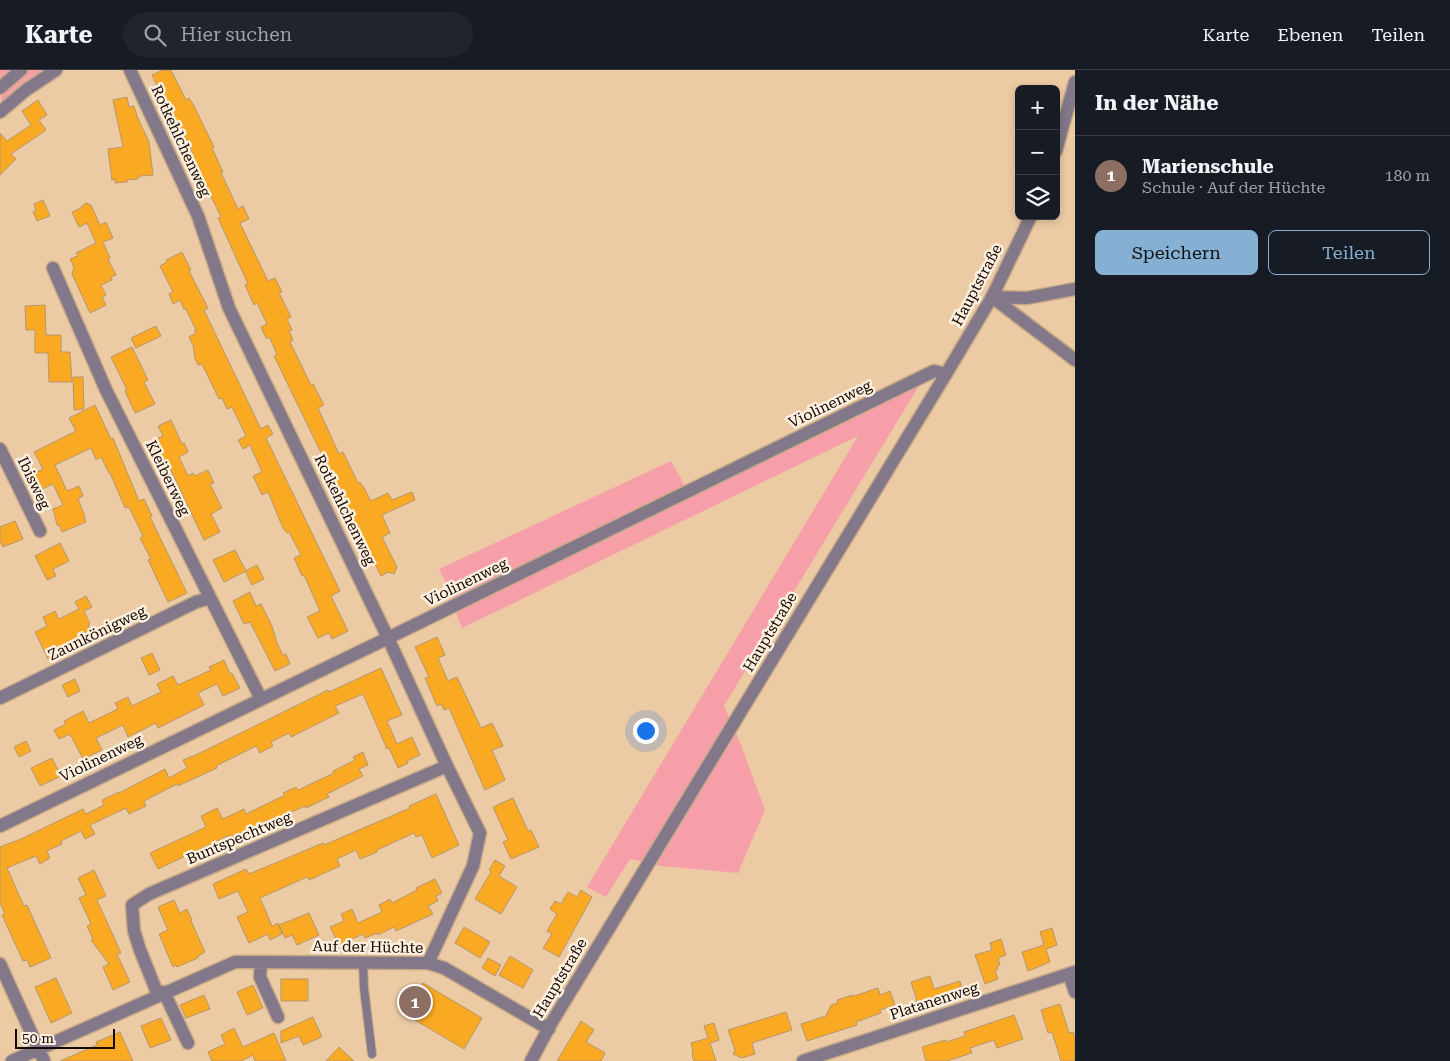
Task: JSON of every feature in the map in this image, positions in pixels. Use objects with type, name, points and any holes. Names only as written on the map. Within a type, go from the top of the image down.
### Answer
[{"type":"street","points":[[0,88],[21,70]]},
{"type":"street","points":[[0,112],[26,90],[56,70]]},
{"type":"street","name":"Rotkehlchenweg","points":[[130,70],[198,216],[229,308],[480,833],[473,866],[428,963]]},
{"type":"street","points":[[1060,136],[1075,82]]},
{"type":"street","name":"Hauptstraße","points":[[531,1061],[548,1029],[992,297],[1029,220]]},
{"type":"street","name":"Kleiberweg","points":[[53,268],[106,390],[261,699]]},
{"type":"street","points":[[992,297],[1027,298],[1075,289]]},
{"type":"street","points":[[992,297],[1075,360]]},
{"type":"street","name":"Violinenweg","points":[[0,826],[934,371],[946,374]]},
{"type":"street","name":"Ibisweg","points":[[0,450],[40,531]]},
{"type":"street","name":"Zaunkönigweg","points":[[0,698],[196,602],[210,598]]},
{"type":"street","name":"Buntspechtweg","points":[[161,994],[140,950],[134,931],[132,905],[149,894],[447,766]]},
{"type":"street","name":"Auf der Hüchte","points":[[12,1061],[41,1055],[161,994],[235,962],[428,963],[444,968],[548,1029]]},
{"type":"street","points":[[261,962],[260,977],[278,1017]]},
{"type":"street","points":[[0,964],[41,1055]]},
{"type":"street","points":[[1072,973],[1075,992]]},
{"type":"street","name":"Platanenweg","points":[[803,1061],[829,1057],[1072,973]]},
{"type":"street","points":[[161,994],[188,1044]]},
{"type":"lane","points":[[364,963],[364,988],[372,1054]]},
{"type":"shaded area","points":[[0,70],[17,70],[21,76],[29,70],[44,70],[1,102]]},
{"type":"shaded area","points":[[933,363],[724,706],[741,745],[765,810],[738,873],[661,866],[630,859],[606,897],[587,887],[858,436],[462,628],[457,616],[454,600],[439,569],[671,461],[685,486]]},
{"type":"building","points":[[163,70],[171,70],[186,100],[189,98],[193,104],[214,147],[212,148],[223,172],[221,173],[238,209],[243,206],[249,219],[240,223],[268,281],[275,278],[282,292],[279,293],[291,317],[287,319],[292,330],[289,331],[293,340],[290,342],[311,385],[313,384],[324,405],[318,408],[339,454],[343,452],[358,483],[360,482],[363,486],[371,501],[388,493],[392,500],[412,492],[415,500],[382,515],[390,533],[382,537],[397,567],[394,574],[388,572],[381,576],[274,356],[277,355],[270,338],[266,338],[261,327],[267,324],[257,303],[254,305],[245,285],[248,284],[218,218],[221,217],[192,157],[194,156],[183,133],[180,128],[178,129],[152,75]]},
{"type":"building","points":[[127,97],[129,107],[134,106],[149,142],[153,175],[140,176],[138,179],[115,183],[115,179],[112,180],[108,149],[123,147],[113,100]]},
{"type":"building","points":[[38,100],[47,115],[39,120],[46,130],[11,154],[16,159],[0,175],[0,133],[7,141],[31,125],[22,111]]},
{"type":"building","points":[[43,200],[50,216],[37,221],[33,212],[36,211],[34,204]]},
{"type":"building","points":[[86,203],[91,205],[100,225],[106,222],[113,238],[103,242],[110,258],[108,259],[116,275],[111,277],[112,280],[101,285],[106,295],[102,297],[106,305],[90,313],[72,274],[74,267],[70,259],[78,256],[76,253],[96,243],[87,223],[79,227],[72,212],[81,208]]},
{"type":"building","points":[[182,252],[191,270],[189,271],[208,308],[204,310],[261,429],[268,425],[273,434],[266,438],[340,591],[331,596],[348,631],[332,639],[329,633],[318,638],[307,617],[320,611],[294,558],[301,555],[289,532],[287,533],[283,528],[268,492],[262,495],[253,476],[262,472],[250,445],[243,449],[238,440],[246,436],[232,407],[227,409],[222,398],[219,399],[202,364],[198,365],[195,359],[193,345],[189,337],[196,333],[194,331],[196,330],[186,309],[184,309],[180,300],[173,304],[169,294],[173,292],[160,266],[167,262],[166,260]]},
{"type":"building","points":[[45,305],[46,335],[61,335],[61,352],[70,352],[72,382],[49,382],[48,353],[35,353],[35,330],[26,330],[25,306]]},
{"type":"building","points":[[156,326],[161,336],[136,348],[131,338]]},
{"type":"building","points":[[132,347],[148,380],[144,382],[155,404],[135,413],[125,391],[127,390],[111,357]]},
{"type":"building","points":[[73,377],[83,377],[84,409],[74,410]]},
{"type":"building","points":[[95,405],[111,439],[113,438],[139,501],[144,499],[152,516],[150,517],[187,593],[168,602],[148,560],[151,559],[140,538],[143,536],[129,507],[125,508],[101,457],[96,460],[91,448],[55,465],[67,491],[79,486],[83,496],[78,499],[86,522],[62,532],[60,526],[57,525],[53,509],[63,505],[53,484],[40,490],[32,474],[43,469],[34,452],[76,431],[69,418]]},
{"type":"building","points":[[171,420],[182,444],[184,443],[188,452],[179,457],[188,476],[193,473],[195,476],[208,470],[214,483],[210,484],[222,508],[211,514],[220,532],[204,540],[167,462],[154,440],[163,436],[158,426]]},
{"type":"building","points":[[15,521],[23,539],[3,547],[0,541],[0,527]]},
{"type":"building","points":[[60,543],[69,561],[53,569],[56,576],[47,580],[35,556]]},
{"type":"building","points":[[235,550],[246,571],[224,582],[213,560]]},
{"type":"building","points":[[257,565],[264,579],[252,585],[245,571]]},
{"type":"building","points":[[250,592],[256,606],[261,604],[272,626],[277,643],[283,655],[286,654],[290,664],[275,671],[250,622],[244,624],[233,601]]},
{"type":"building","points":[[86,596],[92,607],[84,611],[93,637],[48,659],[35,632],[47,626],[43,617],[55,611],[59,619],[79,609],[75,602]]},
{"type":"building","points":[[437,637],[445,655],[438,658],[448,681],[457,677],[481,728],[492,723],[503,746],[492,750],[505,780],[485,790],[449,708],[444,710],[441,704],[437,706],[425,678],[429,677],[415,647]]},
{"type":"building","points":[[152,653],[160,670],[149,675],[141,658]]},
{"type":"building","points":[[224,660],[230,674],[232,673],[240,688],[223,696],[217,684],[198,693],[204,705],[158,728],[156,723],[128,737],[123,725],[96,738],[102,750],[83,759],[70,734],[59,739],[54,730],[66,724],[64,721],[83,711],[89,723],[118,709],[115,703],[128,697],[132,706],[161,692],[157,684],[173,676],[178,685],[211,670],[209,667]]},
{"type":"building","points":[[381,668],[402,715],[387,721],[397,744],[412,737],[420,755],[398,768],[389,748],[387,749],[363,694],[335,706],[339,713],[291,737],[289,733],[271,742],[273,746],[260,753],[256,746],[216,766],[217,768],[178,786],[177,784],[144,801],[146,806],[129,814],[126,808],[90,825],[95,834],[85,839],[81,831],[61,841],[62,844],[47,851],[50,858],[40,864],[36,856],[7,868],[24,906],[27,905],[51,958],[30,967],[27,960],[23,961],[2,915],[5,914],[0,903],[0,847],[83,809],[86,814],[104,805],[102,800],[165,769],[169,778],[187,768],[183,760],[328,690],[329,692]]},
{"type":"building","points":[[75,679],[80,691],[68,697],[62,685]]},
{"type":"building","points":[[26,741],[31,751],[19,757],[14,747]]},
{"type":"building","points":[[363,752],[368,765],[359,769],[363,776],[327,794],[329,797],[269,822],[268,820],[231,838],[230,835],[158,869],[150,853],[206,827],[201,816],[217,808],[223,819],[244,809],[246,814],[285,795],[283,793],[296,787],[298,790],[334,773],[333,771],[355,760],[353,757]]},
{"type":"building","points":[[52,758],[61,776],[40,786],[31,768]]},
{"type":"building","points":[[436,794],[459,845],[432,858],[422,835],[416,837],[414,833],[360,859],[356,850],[337,859],[340,866],[309,880],[307,877],[260,898],[272,926],[278,923],[282,934],[270,940],[268,934],[249,943],[237,917],[248,912],[238,891],[219,899],[213,884],[246,869],[249,874],[323,843],[324,845],[410,808],[409,806]]},
{"type":"building","points":[[513,798],[528,831],[531,830],[539,847],[511,859],[503,842],[508,840],[493,807]]},
{"type":"building","points":[[495,860],[505,866],[499,876],[517,887],[501,914],[475,899],[491,872],[489,870]]},
{"type":"building","points":[[94,870],[106,896],[97,900],[121,953],[117,954],[130,982],[113,990],[103,967],[109,964],[91,940],[93,939],[87,926],[91,924],[79,898],[86,895],[78,878]]},
{"type":"building","points":[[435,879],[442,893],[436,896],[438,901],[428,906],[433,914],[396,931],[394,927],[378,935],[377,933],[365,938],[363,934],[339,945],[330,927],[344,921],[341,914],[352,909],[358,923],[382,912],[379,905],[390,899],[392,903]]},
{"type":"building","points":[[581,890],[592,897],[559,957],[543,948],[552,934],[547,931],[557,914],[550,909],[555,901],[561,904],[568,892],[577,897]]},
{"type":"building","points":[[174,900],[180,913],[187,909],[205,952],[198,956],[198,958],[177,967],[176,965],[173,967],[159,934],[168,930],[158,907]]},
{"type":"building","points":[[309,913],[319,935],[297,945],[292,935],[285,938],[279,925]]},
{"type":"building","points":[[464,927],[490,942],[480,958],[455,943]]},
{"type":"building","points":[[1052,928],[1057,945],[1046,949],[1050,962],[1028,971],[1022,952],[1044,945],[1040,932]]},
{"type":"building","points":[[1001,939],[1006,955],[998,958],[1000,965],[995,970],[998,979],[985,984],[975,955],[992,950],[990,943]]},
{"type":"building","points":[[510,956],[533,970],[523,988],[499,975]]},
{"type":"building","points":[[488,958],[501,965],[495,976],[482,968]]},
{"type":"building","points":[[930,976],[934,989],[960,981],[964,995],[917,1012],[914,1002],[917,1001],[911,982]]},
{"type":"building","points":[[56,978],[72,1013],[51,1023],[35,987]]},
{"type":"building","points":[[281,979],[308,979],[308,1001],[281,1001]]},
{"type":"building","points":[[423,983],[482,1018],[464,1049],[405,1014]]},
{"type":"building","points":[[253,985],[263,1008],[247,1015],[237,992]]},
{"type":"building","points":[[878,988],[880,995],[890,991],[895,1005],[880,1010],[881,1013],[856,1022],[857,1025],[807,1041],[801,1024],[826,1016],[831,1005],[838,1003],[837,1000]]},
{"type":"building","points":[[204,995],[210,1009],[186,1018],[180,1005]]},
{"type":"building","points":[[1060,1004],[1069,1033],[1073,1032],[1075,1038],[1075,1061],[1061,1061],[1052,1032],[1048,1033],[1041,1010]]},
{"type":"building","points":[[786,1012],[792,1030],[752,1043],[755,1054],[742,1058],[733,1054],[735,1050],[728,1030]]},
{"type":"building","points":[[1014,1015],[1023,1039],[997,1048],[994,1040],[970,1048],[972,1053],[947,1061],[926,1061],[922,1047],[965,1036],[964,1032]]},
{"type":"building","points":[[313,1017],[322,1037],[303,1045],[299,1036],[281,1043],[281,1031]]},
{"type":"building","points":[[161,1018],[171,1040],[150,1048],[141,1026]]},
{"type":"building","points":[[581,1021],[594,1030],[586,1042],[605,1053],[601,1061],[557,1061]]},
{"type":"building","points":[[714,1023],[719,1040],[710,1043],[716,1061],[694,1061],[691,1043],[708,1038],[704,1026]]},
{"type":"building","points":[[234,1028],[243,1047],[274,1033],[286,1061],[255,1061],[253,1055],[241,1061],[212,1061],[208,1052],[225,1044],[221,1035]]},
{"type":"building","points":[[120,1032],[133,1061],[60,1061],[97,1045],[96,1042]]},
{"type":"building","points":[[339,1047],[354,1061],[326,1061]]},
{"type":"place","name":"Marienschule","points":[[415,1002]]}]
